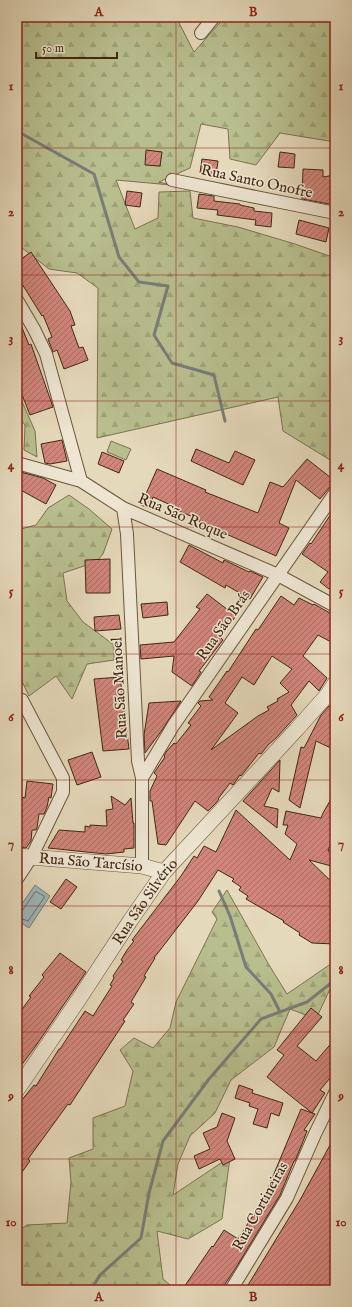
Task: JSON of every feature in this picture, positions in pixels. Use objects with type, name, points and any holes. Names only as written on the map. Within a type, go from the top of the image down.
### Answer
[{"type":"street","points":[[201,33],[214,17]]},
{"type":"street","name":"Rua Santo Onofre","points":[[172,180],[335,213]]},
{"type":"street","points":[[17,300],[34,328],[46,354],[81,481]]},
{"type":"street","name":"Rua São Roque","points":[[17,463],[81,481],[123,508],[278,575],[335,606]]},
{"type":"street","name":"Rua São Brás","points":[[142,778],[173,726],[335,493]]},
{"type":"street","name":"Rua São Manoel","points":[[123,508],[127,534],[138,761],[142,778],[142,866]]},
{"type":"street","name":"Rua São Silvério","points":[[17,1090],[80,999],[130,920],[164,872],[296,730],[328,694],[335,683]]},
{"type":"street","points":[[17,879],[32,856],[63,792],[63,778],[22,700]]},
{"type":"street","name":"Rua São Tarcísio","points":[[17,856],[142,866],[164,872]]},
{"type":"street","name":"Rua Cortineiras","points":[[232,1290],[287,1198],[335,1093]]},
{"type":"green space","points":[[17,17],[176,17],[194,52],[225,17],[335,17],[335,142],[280,133],[256,165],[230,159],[228,129],[201,124],[190,168],[159,182],[171,185],[116,180],[135,229],[158,218],[159,192],[190,191],[193,218],[238,227],[335,258],[335,463],[283,431],[278,397],[97,438],[98,288],[77,273],[49,269],[17,244]]},
{"type":"green space","points":[[17,390],[35,431],[37,457],[24,450],[25,425],[17,415]]},
{"type":"green space","points":[[111,441],[131,449],[126,460],[107,452]]},
{"type":"green space","points":[[69,495],[89,509],[112,529],[103,554],[96,562],[63,573],[67,601],[83,622],[114,645],[114,660],[87,664],[72,699],[56,676],[29,696],[17,671],[17,530],[36,525],[48,508]]},
{"type":"green space","points":[[227,890],[287,994],[335,961],[335,985],[330,989],[316,1019],[290,1009],[274,1047],[231,1080],[215,1113],[190,1136],[178,1164],[173,1195],[230,1157],[222,1219],[188,1239],[157,1231],[163,1279],[176,1290],[17,1290],[17,1232],[27,1225],[67,1223],[71,1182],[69,1158],[93,1149],[93,1118],[125,1106],[133,1071],[120,1050],[134,1038],[153,1048],[170,1028],[176,1002],[217,919],[212,912]]},
{"type":"water","points":[[35,885],[50,896],[29,928],[17,920],[17,911]]},
{"type":"building","points":[[146,150],[162,152],[160,166],[145,165]]},
{"type":"building","points":[[280,152],[295,154],[294,168],[278,167]]},
{"type":"building","points":[[202,159],[218,161],[216,175],[200,173]]},
{"type":"building","points":[[303,169],[323,170],[323,177],[335,175],[335,205],[302,199]]},
{"type":"building","points":[[127,191],[142,193],[140,207],[125,205]]},
{"type":"building","points":[[199,194],[214,196],[214,201],[240,204],[254,208],[254,211],[272,213],[271,227],[255,225],[256,220],[217,215],[218,210],[197,208]]},
{"type":"building","points":[[299,220],[329,228],[326,242],[296,234]]},
{"type":"building","points":[[31,252],[70,311],[75,325],[71,326],[79,348],[83,347],[88,360],[64,369],[57,350],[53,352],[48,339],[52,337],[43,315],[42,316],[17,276],[17,262]]},
{"type":"building","points":[[17,315],[29,345],[31,344],[53,407],[30,415],[17,382]]},
{"type":"building","points":[[62,440],[67,461],[50,464],[45,463],[41,444]]},
{"type":"building","points":[[196,449],[229,463],[235,451],[255,460],[243,485],[191,461]]},
{"type":"building","points":[[102,452],[124,461],[119,473],[98,464]]},
{"type":"building","points":[[307,459],[335,481],[320,499],[296,480],[279,523],[289,528],[276,556],[199,522],[200,520],[172,508],[173,506],[153,497],[149,508],[141,505],[157,469],[206,490],[205,492],[258,513],[270,482],[283,487]]},
{"type":"building","points":[[17,471],[43,478],[56,485],[46,504],[17,488]]},
{"type":"building","points":[[335,508],[335,581],[329,589],[320,582],[328,572],[302,554],[310,543],[311,544]]},
{"type":"building","points":[[189,545],[223,563],[224,560],[263,577],[250,599],[226,585],[225,588],[180,562]]},
{"type":"building","points":[[110,559],[110,593],[86,593],[85,560]]},
{"type":"building","points":[[207,594],[236,616],[220,637],[223,640],[199,671],[201,672],[192,686],[172,672],[174,656],[141,659],[140,645],[174,642],[200,609],[196,607]]},
{"type":"building","points":[[281,596],[294,605],[299,598],[313,605],[314,604],[335,616],[335,634],[331,642],[318,635],[303,656],[327,678],[319,691],[309,681],[291,705],[297,715],[261,754],[259,753],[233,785],[230,783],[216,803],[208,811],[195,801],[166,845],[158,844],[152,801],[150,801],[150,791],[157,776],[154,773],[165,757],[166,752],[174,743],[176,744],[191,725],[188,723],[201,706],[198,703],[200,701],[213,700],[209,697],[227,671],[228,672],[256,629],[258,630]],"holes":[[[272,656],[292,669],[280,683],[289,692],[277,699],[278,701],[267,707],[269,710],[258,716],[211,750],[238,713],[225,703],[242,677],[254,685]]]},
{"type":"building","points":[[167,602],[168,615],[143,618],[141,604]]},
{"type":"building","points":[[119,615],[121,629],[95,631],[94,617]]},
{"type":"building","points":[[120,677],[129,749],[103,751],[94,679]]},
{"type":"building","points":[[181,701],[145,753],[144,735],[149,703]]},
{"type":"building","points":[[329,706],[335,709],[335,750],[316,741],[300,808],[289,800],[301,747],[304,748],[321,715]]},
{"type":"building","points":[[92,752],[101,777],[77,785],[68,760]]},
{"type":"building","points":[[280,760],[279,792],[272,788],[264,806],[278,809],[277,828],[243,801]]},
{"type":"building","points":[[27,781],[53,784],[51,798],[49,797],[44,814],[39,814],[37,828],[36,830],[32,830],[31,841],[26,848],[17,847],[17,814],[20,814],[22,797],[25,798]]},
{"type":"building","points":[[335,792],[335,831],[328,851],[335,852],[335,867],[309,860],[335,885],[335,944],[312,943],[299,935],[300,933],[283,922],[284,921],[246,899],[248,896],[239,890],[241,887],[232,881],[234,879],[218,870],[198,901],[154,958],[144,976],[146,977],[131,1002],[134,1004],[123,1020],[125,1021],[70,1105],[68,1104],[28,1159],[30,1161],[17,1179],[17,1106],[34,1085],[36,1086],[85,1011],[93,1016],[112,986],[110,985],[114,978],[113,976],[123,961],[121,960],[127,950],[134,941],[132,940],[181,876],[194,856],[197,858],[204,846],[216,852],[236,810],[290,860],[297,844],[285,834],[288,825],[283,825],[286,811],[321,818]]},
{"type":"building","points":[[111,796],[125,805],[131,798],[134,823],[134,848],[124,849],[124,852],[106,854],[48,848],[59,830],[85,832],[85,826],[107,826],[106,810],[113,809]]},
{"type":"building","points":[[66,879],[77,887],[61,909],[50,902]]},
{"type":"building","points":[[60,953],[86,972],[17,1071],[17,1016],[31,997],[29,996],[44,977],[42,975]]},
{"type":"building","points":[[311,1008],[322,1017],[297,1046],[316,1061],[335,1039],[335,1061],[330,1067],[335,1072],[320,1090],[325,1093],[312,1113],[267,1077],[284,1055],[277,1050]]},
{"type":"building","points":[[239,1085],[253,1090],[252,1093],[283,1103],[279,1116],[271,1113],[267,1128],[253,1124],[258,1109],[249,1106],[250,1103],[235,1098]]},
{"type":"building","points":[[301,1109],[315,1114],[304,1130],[307,1131],[280,1195],[237,1266],[221,1290],[182,1290],[224,1230],[238,1239],[263,1200]]},
{"type":"building","points":[[222,1113],[235,1118],[227,1141],[235,1159],[223,1165],[220,1159],[199,1169],[194,1156],[210,1149],[203,1133],[217,1127]]},
{"type":"building","points":[[335,1136],[335,1290],[245,1290],[300,1200]]},
{"type":"waterway","points":[[17,131],[94,174],[119,257],[139,282],[168,286],[154,335],[172,363],[214,375],[225,421]]},
{"type":"waterway","points":[[219,891],[230,916],[246,967],[271,994],[280,1012]]},
{"type":"waterway","points":[[91,1290],[100,1275],[141,1238],[149,1193],[163,1141],[209,1079],[261,1019],[307,1002],[335,980]]}]
